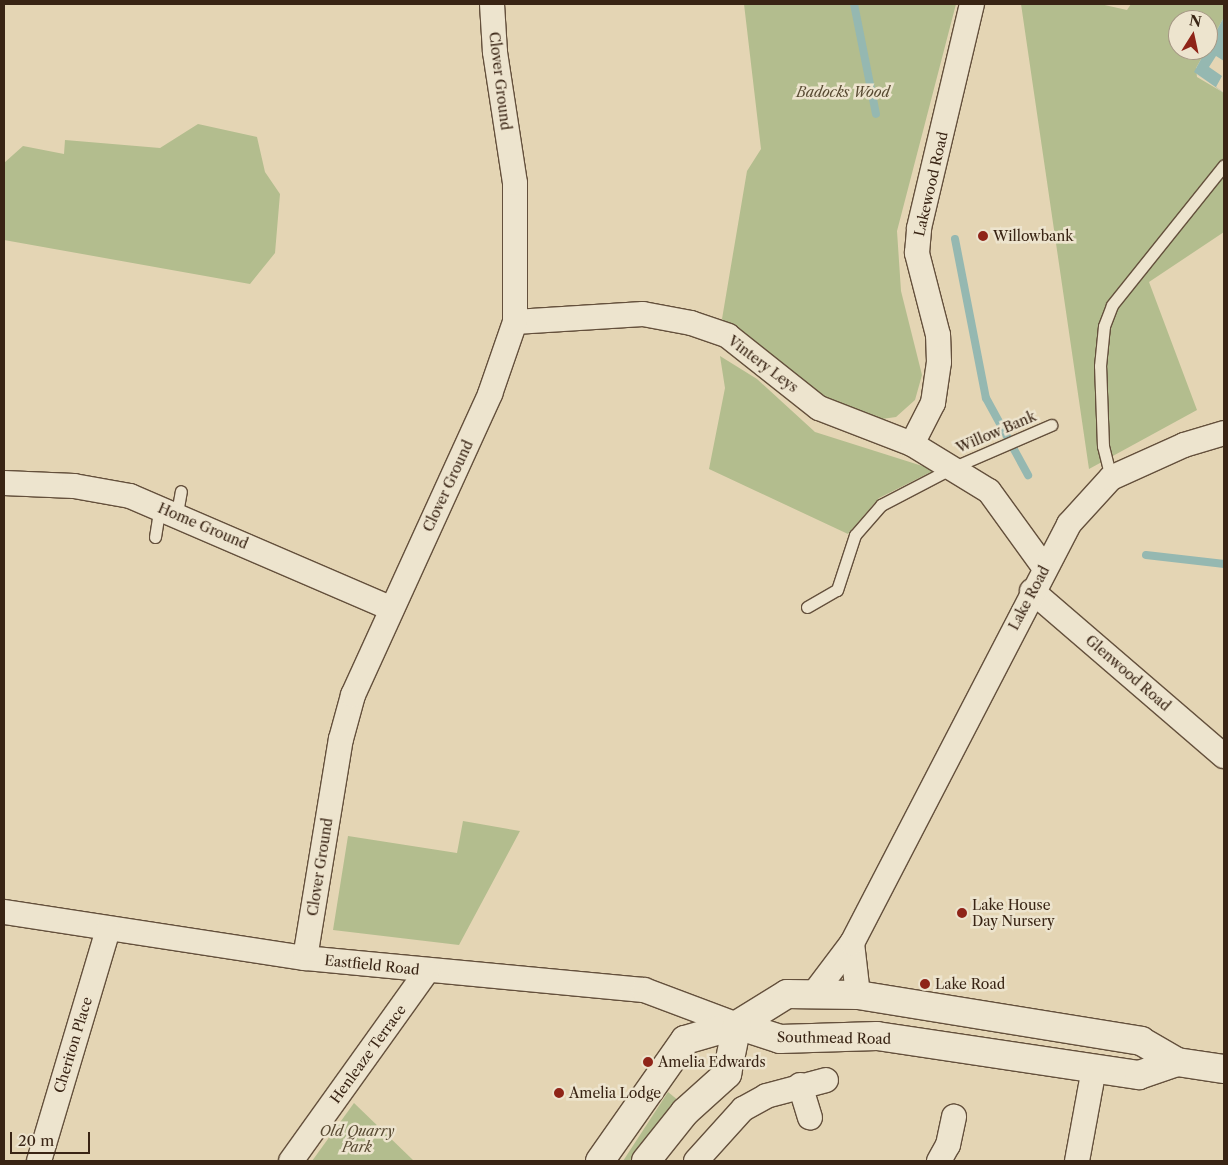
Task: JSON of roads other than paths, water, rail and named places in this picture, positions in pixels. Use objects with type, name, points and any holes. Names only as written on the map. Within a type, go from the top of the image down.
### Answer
[{"type":"main road","name":"Southmead Road","points":[[737,1025],[787,994],[815,992],[858,995],[1141,1041],[1177,1062],[1224,1069]]},
{"type":"main road","name":"Southmead Road","points":[[737,1025],[780,1039],[877,1036],[1139,1074],[1177,1062]]},
{"type":"main road","points":[[600,1161],[685,1040],[737,1025],[727,1074],[685,1112],[646,1161]]},
{"type":"street","name":"Clover Ground","points":[[305,958],[341,739],[353,695],[490,394],[515,322],[515,183],[494,52],[492,4]]},
{"type":"street","name":"Lakewood Road","points":[[912,444],[933,403],[939,362],[938,336],[917,252],[919,228],[972,4]]},
{"type":"street","name":"Vintery Leys","points":[[515,322],[642,314],[692,323],[728,336],[819,408],[912,444]]},
{"type":"street","name":"Lake Road","points":[[815,992],[852,943],[1044,567],[1069,524],[1111,478],[1184,444],[1224,433]]},
{"type":"street","points":[[912,444],[954,467],[989,491],[1044,567]]},
{"type":"street","name":"Home Ground","points":[[4,483],[74,486],[172,504],[232,547],[392,609]]},
{"type":"street","name":"Glenwood Road","points":[[1032,591],[1224,756]]},
{"type":"street","name":"Eastfield Road","points":[[4,912],[305,958],[644,990],[737,1025]]},
{"type":"street","name":"Cheriton Place","points":[[39,1161],[108,929]]},
{"type":"street","points":[[852,943],[858,995]]},
{"type":"street","name":"Henleaze Terrace","points":[[291,1161],[427,971]]},
{"type":"street","points":[[1077,1161],[1094,1068]]},
{"type":"street","points":[[696,1161],[743,1109],[800,1085],[826,1080]]},
{"type":"street","points":[[800,1085],[810,1118]]},
{"type":"street","points":[[939,1161],[948,1145],[954,1118]]},
{"type":"lane","points":[[1111,478],[1103,446],[1100,366],[1104,326],[1121,293],[1224,164]]},
{"type":"lane","name":"Willow Bank","points":[[807,607],[837,590],[855,535],[881,505],[954,467],[1051,425]]},
{"type":"lane","points":[[155,537],[172,504]]},
{"type":"water","points":[[1224,17],[1224,93],[1194,72],[1201,60],[1218,60],[1218,28]]},
{"type":"waterway","points":[[854,4],[876,114]]},
{"type":"waterway","points":[[955,239],[986,398],[1028,475]]},
{"type":"waterway","points":[[1146,555],[1224,564]]},
{"type":"place","name":"Willowbank","points":[[983,236]]},
{"type":"place","name":"Lake House Day Nursery","points":[[962,913]]},
{"type":"place","name":"Lake Road","points":[[925,984]]},
{"type":"place","name":"Amelia Edwards","points":[[648,1062]]},
{"type":"place","name":"Amelia Lodge","points":[[559,1093]]},
{"type":"park label","name":"Badocks Wood","points":[[843,92]]},
{"type":"park label","name":"Old Quarry Park","points":[[357,1140]]}]
